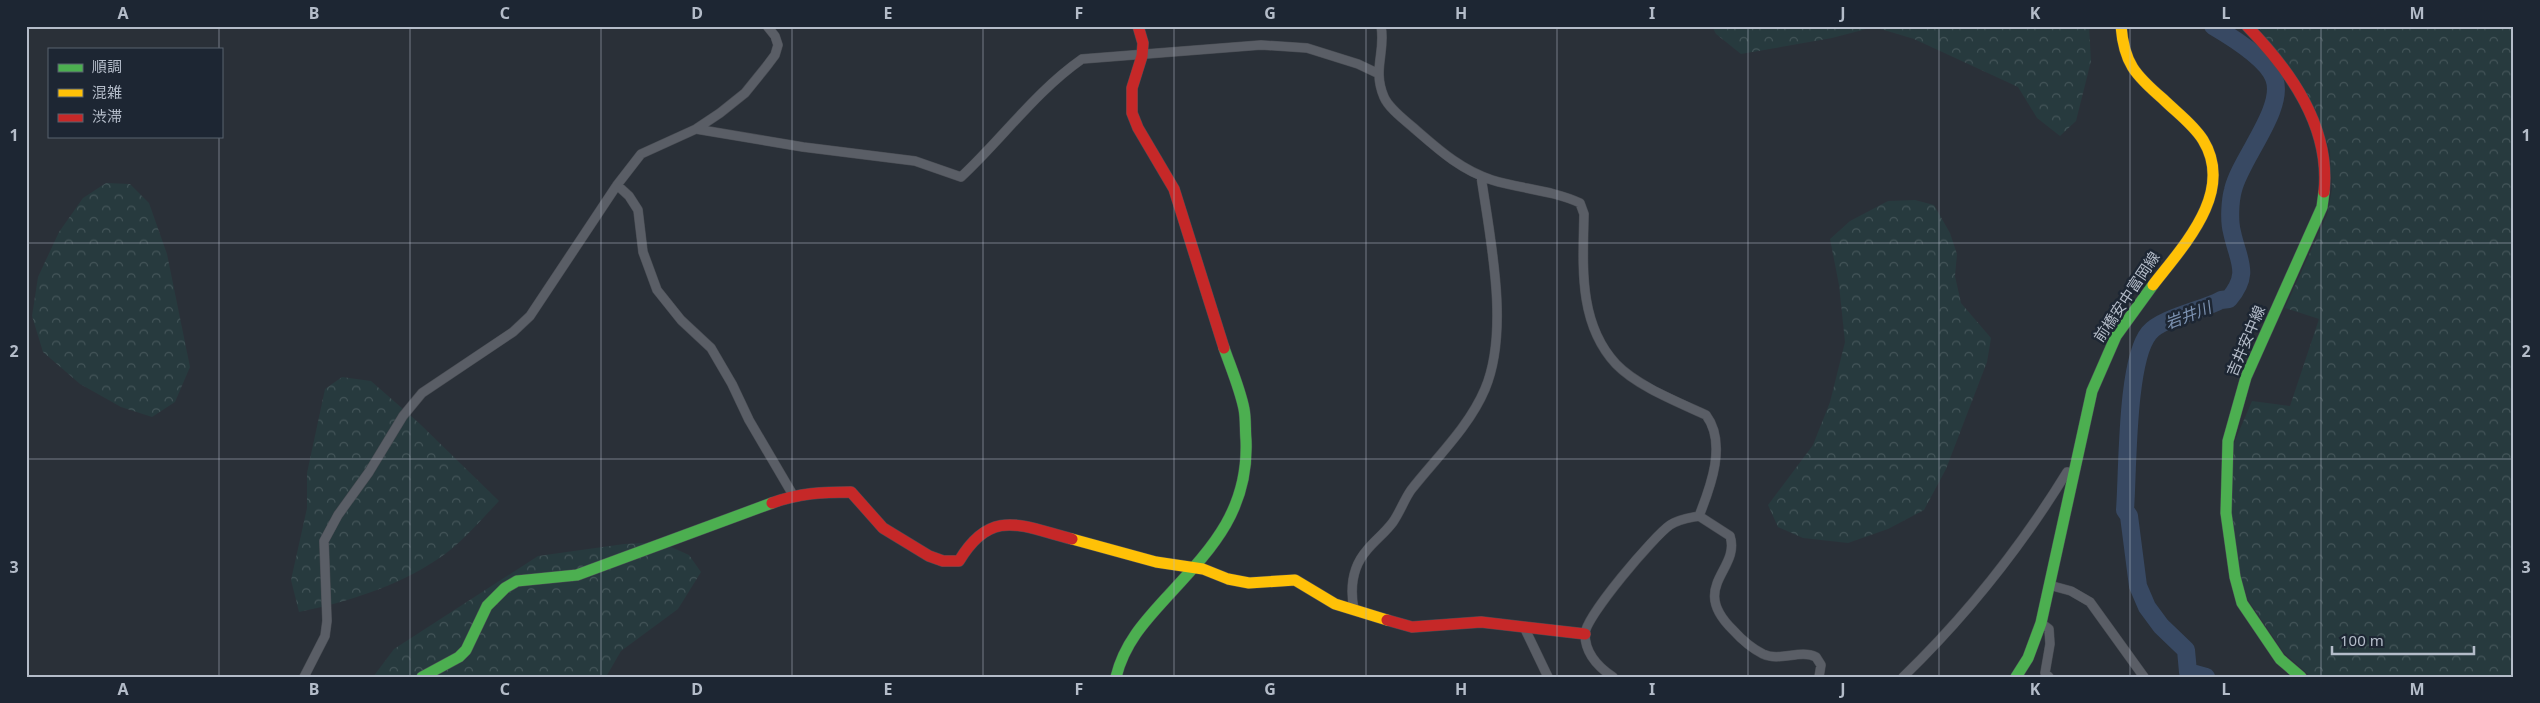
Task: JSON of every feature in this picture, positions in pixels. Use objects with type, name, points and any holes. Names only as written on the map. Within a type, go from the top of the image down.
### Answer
[{"type":"street","points":[[304,677],[325,636],[327,621],[324,541],[338,515],[369,472],[403,416],[422,394],[513,332],[530,316],[617,185],[641,154],[696,129],[745,93],[775,55],[778,45],[775,36],[767,26]]},
{"type":"street","points":[[1116,677],[1119,658],[1128,642],[1216,541],[1231,516],[1244,486],[1244,410],[1174,189],[1138,128],[1132,113],[1132,88],[1142,56],[1142,43],[1138,26]]},
{"type":"street","points":[[1381,26],[1383,34],[1377,73],[1384,99],[1405,121],[1454,163],[1481,176],[1563,195],[1580,203],[1584,214],[1584,290],[1592,326],[1602,346],[1616,364],[1632,377],[1706,415],[1713,425],[1717,439],[1715,455],[1705,501],[1699,516]]},
{"type":"street","name":"前橋安中富岡線","points":[[2016,677],[2028,658],[2041,623],[2092,390],[2105,356],[2127,320],[2202,216],[2214,185],[2214,164],[2210,151],[2195,129],[2134,73],[2123,55],[2120,35],[2121,26]]},
{"type":"street","name":"吉井安中線","points":[[2247,26],[2288,73],[2310,112],[2322,153],[2326,186],[2322,207],[2246,377],[2228,441],[2226,513],[2235,577],[2242,603],[2280,659],[2301,677]]},
{"type":"street","points":[[696,129],[803,147],[915,161],[961,177],[984,156],[1049,86],[1082,60],[1261,45],[1307,48],[1358,64],[1377,73]]},
{"type":"street","points":[[1354,610],[1351,592],[1353,576],[1366,550],[1394,521],[1411,490],[1430,470],[1461,428],[1485,389],[1493,363],[1496,332],[1494,265],[1481,176]]},
{"type":"street","points":[[617,185],[630,196],[638,210],[643,252],[657,290],[681,320],[711,348],[732,384],[749,420],[794,495]]},
{"type":"street","points":[[1902,677],[1973,603],[2035,523],[2067,472],[2074,473]]},
{"type":"street","points":[[422,677],[459,657],[466,650],[487,606],[505,588],[517,581],[577,575],[606,566],[794,495],[810,492],[851,492],[883,528],[929,556],[943,561],[959,561],[973,537],[996,525],[1019,525],[1156,562],[1194,567],[1228,579],[1249,583],[1285,579],[1295,580],[1335,604],[1412,627],[1425,628],[1465,622],[1585,634]]},
{"type":"street","points":[[1613,677],[1594,661],[1587,649],[1585,634],[1599,608],[1632,563],[1669,526],[1682,519],[1699,516],[1730,536],[1733,544],[1715,591],[1714,603],[1726,623],[1747,644],[1765,655],[1782,657],[1809,654],[1816,657],[1821,665],[1819,677]]},
{"type":"street","points":[[2049,585],[2071,591],[2090,602],[2144,677]]},
{"type":"street","points":[[2041,623],[2049,629],[2050,644],[2045,673],[2049,677]]},
{"type":"street","points":[[1524,627],[1548,677]]},
{"type":"green space","points":[[1712,26],[2089,26],[2091,61],[2076,121],[2060,136],[2037,118],[2018,87],[1914,39],[1874,27],[1832,38],[1741,54],[1716,34]]},
{"type":"green space","points":[[2258,26],[2514,26],[2514,677],[2311,677],[2284,653],[2248,600],[2240,576],[2231,515],[2234,443],[2252,401],[2290,406],[2319,319],[2285,308],[2327,215],[2332,189],[2330,151],[2315,109]]},
{"type":"green space","points":[[106,183],[130,184],[149,203],[167,254],[190,367],[175,402],[152,417],[121,407],[80,384],[43,352],[32,316],[38,277],[59,232],[83,198]]},
{"type":"green space","points":[[1915,200],[1934,205],[1950,233],[1957,254],[1955,276],[1961,303],[1991,338],[1987,362],[1946,469],[1924,510],[1888,529],[1848,543],[1803,538],[1778,527],[1768,505],[1813,445],[1830,402],[1845,342],[1839,285],[1830,239],[1850,221],[1888,201]]},
{"type":"green space","points":[[342,377],[371,381],[419,423],[499,501],[455,546],[422,569],[371,592],[299,612],[291,580],[307,508],[307,473],[325,389]]},
{"type":"green space","points":[[660,542],[689,555],[701,572],[678,609],[621,651],[606,677],[373,677],[394,649],[538,556],[624,544]]},
{"type":"waterway","name":"岩井川","points":[[2188,672],[2186,650],[2161,626],[2147,607],[2138,586],[2129,516],[2125,510],[2132,391],[2141,347],[2149,333],[2163,323],[2221,300],[2229,299],[2236,290],[2240,282],[2241,267],[2231,227],[2232,195],[2237,178],[2261,134],[2274,104],[2276,90],[2274,78],[2264,63],[2213,26]]},
{"type":"waterway","name":"岩井川","points":[[2188,672],[2206,677]]},
{"type":"traffic: fast","points":[[2301,677],[2280,659],[2242,603],[2235,577],[2226,513],[2228,441],[2246,377],[2322,207],[2324,192]]},
{"type":"traffic: fast","points":[[2016,677],[2028,658],[2041,623],[2092,391],[2116,336],[2153,285]]},
{"type":"traffic: fast","points":[[1116,677],[1124,654],[1136,634],[1198,563],[1224,527],[1234,508],[1241,488],[1245,465],[1245,413],[1238,386],[1224,348]]},
{"type":"traffic: fast","points":[[422,677],[459,657],[466,650],[487,606],[505,588],[517,581],[577,575],[772,503]]},
{"type":"traffic: slow","points":[[2121,26],[2128,59],[2138,75],[2194,129],[2203,140],[2211,160],[2213,179],[2202,217],[2191,235],[2153,285]]},
{"type":"traffic: slow","points":[[1072,539],[1156,562],[1203,569],[1228,579],[1249,583],[1295,580],[1335,604],[1387,620]]},
{"type":"traffic: jam","points":[[1138,26],[1143,43],[1142,56],[1132,88],[1132,113],[1138,128],[1174,189],[1224,348]]},
{"type":"traffic: jam","points":[[2247,26],[2278,61],[2304,101],[2321,145],[2324,168],[2324,192]]},
{"type":"traffic: jam","points":[[772,503],[811,494],[851,492],[883,528],[929,556],[943,561],[959,561],[971,544],[983,533],[995,527],[1008,525],[1022,526],[1072,539]]},
{"type":"traffic: jam","points":[[1387,620],[1412,627],[1481,622],[1585,634]]}]
